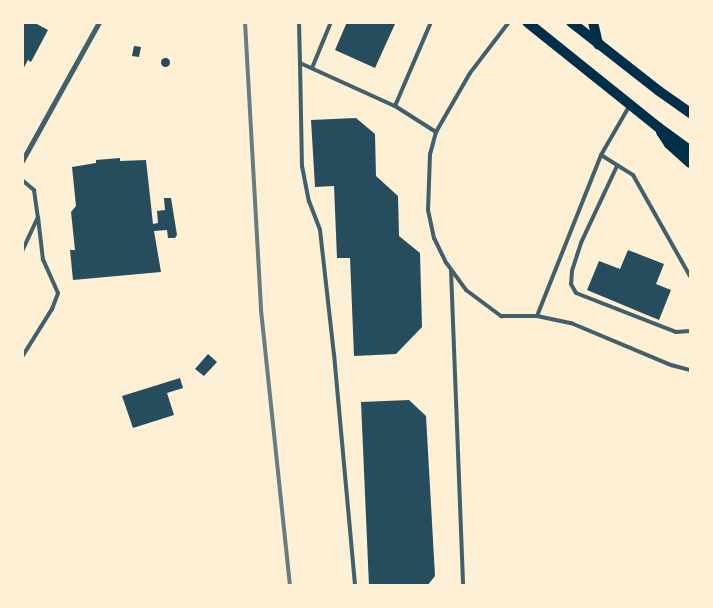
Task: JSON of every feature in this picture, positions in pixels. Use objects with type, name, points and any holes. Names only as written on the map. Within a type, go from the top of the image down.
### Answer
[{"type":"main road","points":[[527,22],[658,127],[690,150]]},
{"type":"main road","points":[[571,22],[690,112]]},
{"type":"main road","points":[[593,22],[598,44]]},
{"type":"main road","points":[[658,127],[669,144],[690,163]]},
{"type":"street","points":[[22,161],[99,22]]},
{"type":"lane","points":[[299,22],[302,166],[309,201],[320,230],[334,354],[355,586]]},
{"type":"lane","points":[[312,68],[330,22]]},
{"type":"lane","points":[[395,106],[430,24],[424,22]]},
{"type":"lane","points":[[509,22],[470,73],[436,132],[430,154],[428,210],[434,238],[451,270],[466,290],[501,316],[537,316],[571,323],[671,366],[690,370]]},
{"type":"lane","points":[[300,63],[395,106],[436,132]]},
{"type":"lane","points":[[537,316],[602,155],[630,104]]},
{"type":"lane","points":[[602,155],[616,166],[633,175],[690,276]]},
{"type":"lane","points":[[616,166],[582,243],[572,271],[570,284],[576,292],[585,296],[676,332],[690,332]]},
{"type":"lane","points":[[22,180],[34,190],[43,260],[58,293],[52,309],[22,357]]},
{"type":"lane","points":[[22,251],[38,217]]},
{"type":"lane","points":[[451,270],[463,586]]},
{"type":"building","points":[[22,22],[33,22],[48,30],[31,62],[28,60],[22,71]]},
{"type":"building","points":[[347,22],[395,24],[375,68],[335,50]]},
{"type":"building","points":[[134,46],[141,47],[139,57],[132,56]]},
{"type":"building","points":[[165,57],[170,62],[165,67],[160,62]]},
{"type":"building","points":[[356,118],[375,134],[376,176],[398,196],[399,236],[420,253],[422,327],[396,354],[354,356],[350,258],[337,258],[334,186],[315,187],[311,120]]},
{"type":"building","points":[[120,158],[120,161],[146,160],[153,224],[158,223],[157,211],[165,210],[164,198],[171,198],[177,235],[175,238],[168,238],[167,230],[154,231],[161,272],[73,280],[70,250],[75,250],[71,212],[76,206],[72,167],[96,163],[96,160]]},
{"type":"building","points":[[628,250],[664,264],[656,284],[671,290],[659,320],[587,290],[599,261],[620,269]]},
{"type":"building","points":[[208,354],[217,362],[204,376],[195,369]]},
{"type":"building","points":[[180,378],[183,388],[167,393],[174,415],[133,428],[122,396]]},
{"type":"building","points":[[409,400],[426,416],[435,576],[427,586],[369,586],[361,402]]},
{"type":"railway","points":[[245,22],[261,310],[290,586]]}]
